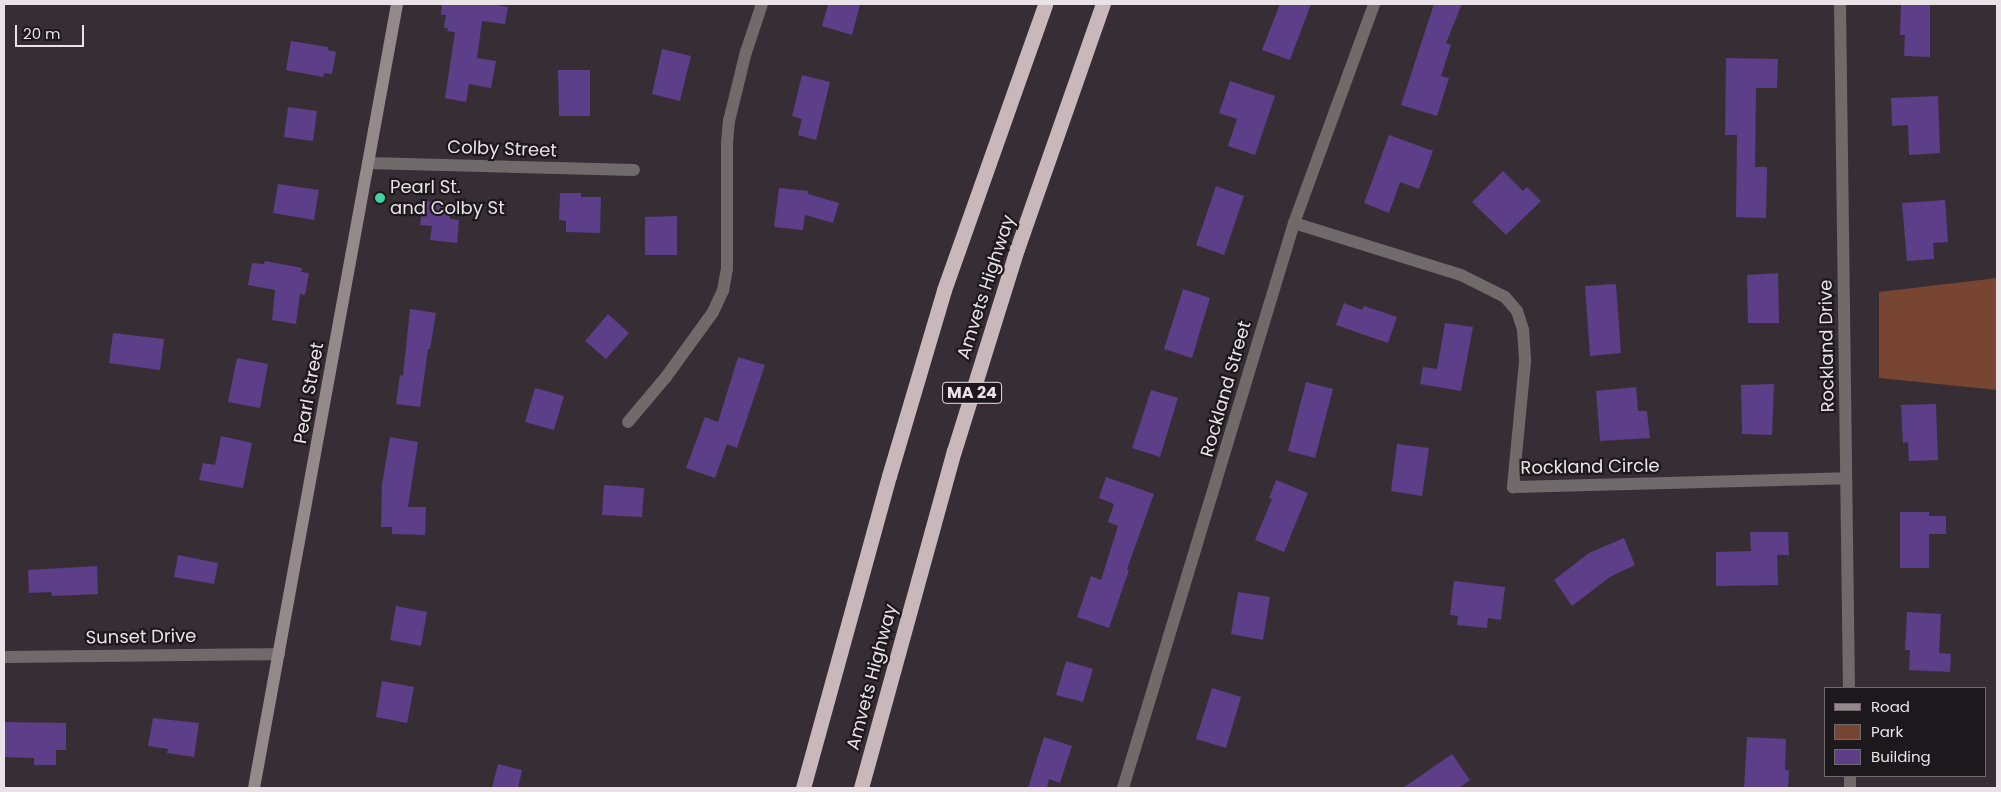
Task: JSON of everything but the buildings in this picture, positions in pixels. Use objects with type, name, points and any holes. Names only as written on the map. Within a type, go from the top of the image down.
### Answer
[{"type":"highway","name":"Amvets Highway","points":[[803,788],[886,486],[944,290],[1044,4]]},
{"type":"highway","name":"Amvets Highway","points":[[861,788],[954,451],[1018,249],[1103,4]]},
{"type":"street","name":"Pearl Street","points":[[254,788],[397,4]]},
{"type":"street","points":[[628,422],[666,377],[713,312],[723,291],[727,269],[727,142],[729,121],[746,52],[762,4]]},
{"type":"street","name":"Rockland Street","points":[[1123,788],[1294,223],[1374,4]]},
{"type":"street","name":"Rockland Drive","points":[[1840,4],[1849,687]]},
{"type":"street","name":"Colby Street","points":[[368,163],[634,170]]},
{"type":"street","name":"Rockland Circle","points":[[1294,223],[1461,275],[1504,297],[1517,311],[1523,330],[1525,362],[1513,487],[1846,478]]},
{"type":"street","name":"Sunset Drive","points":[[4,657],[279,654]]},
{"type":"green space","points":[[1997,278],[1997,390],[1879,378],[1879,292]]},
{"type":"place","name":"Pearl St. and Colby St","points":[[380,198]]}]
